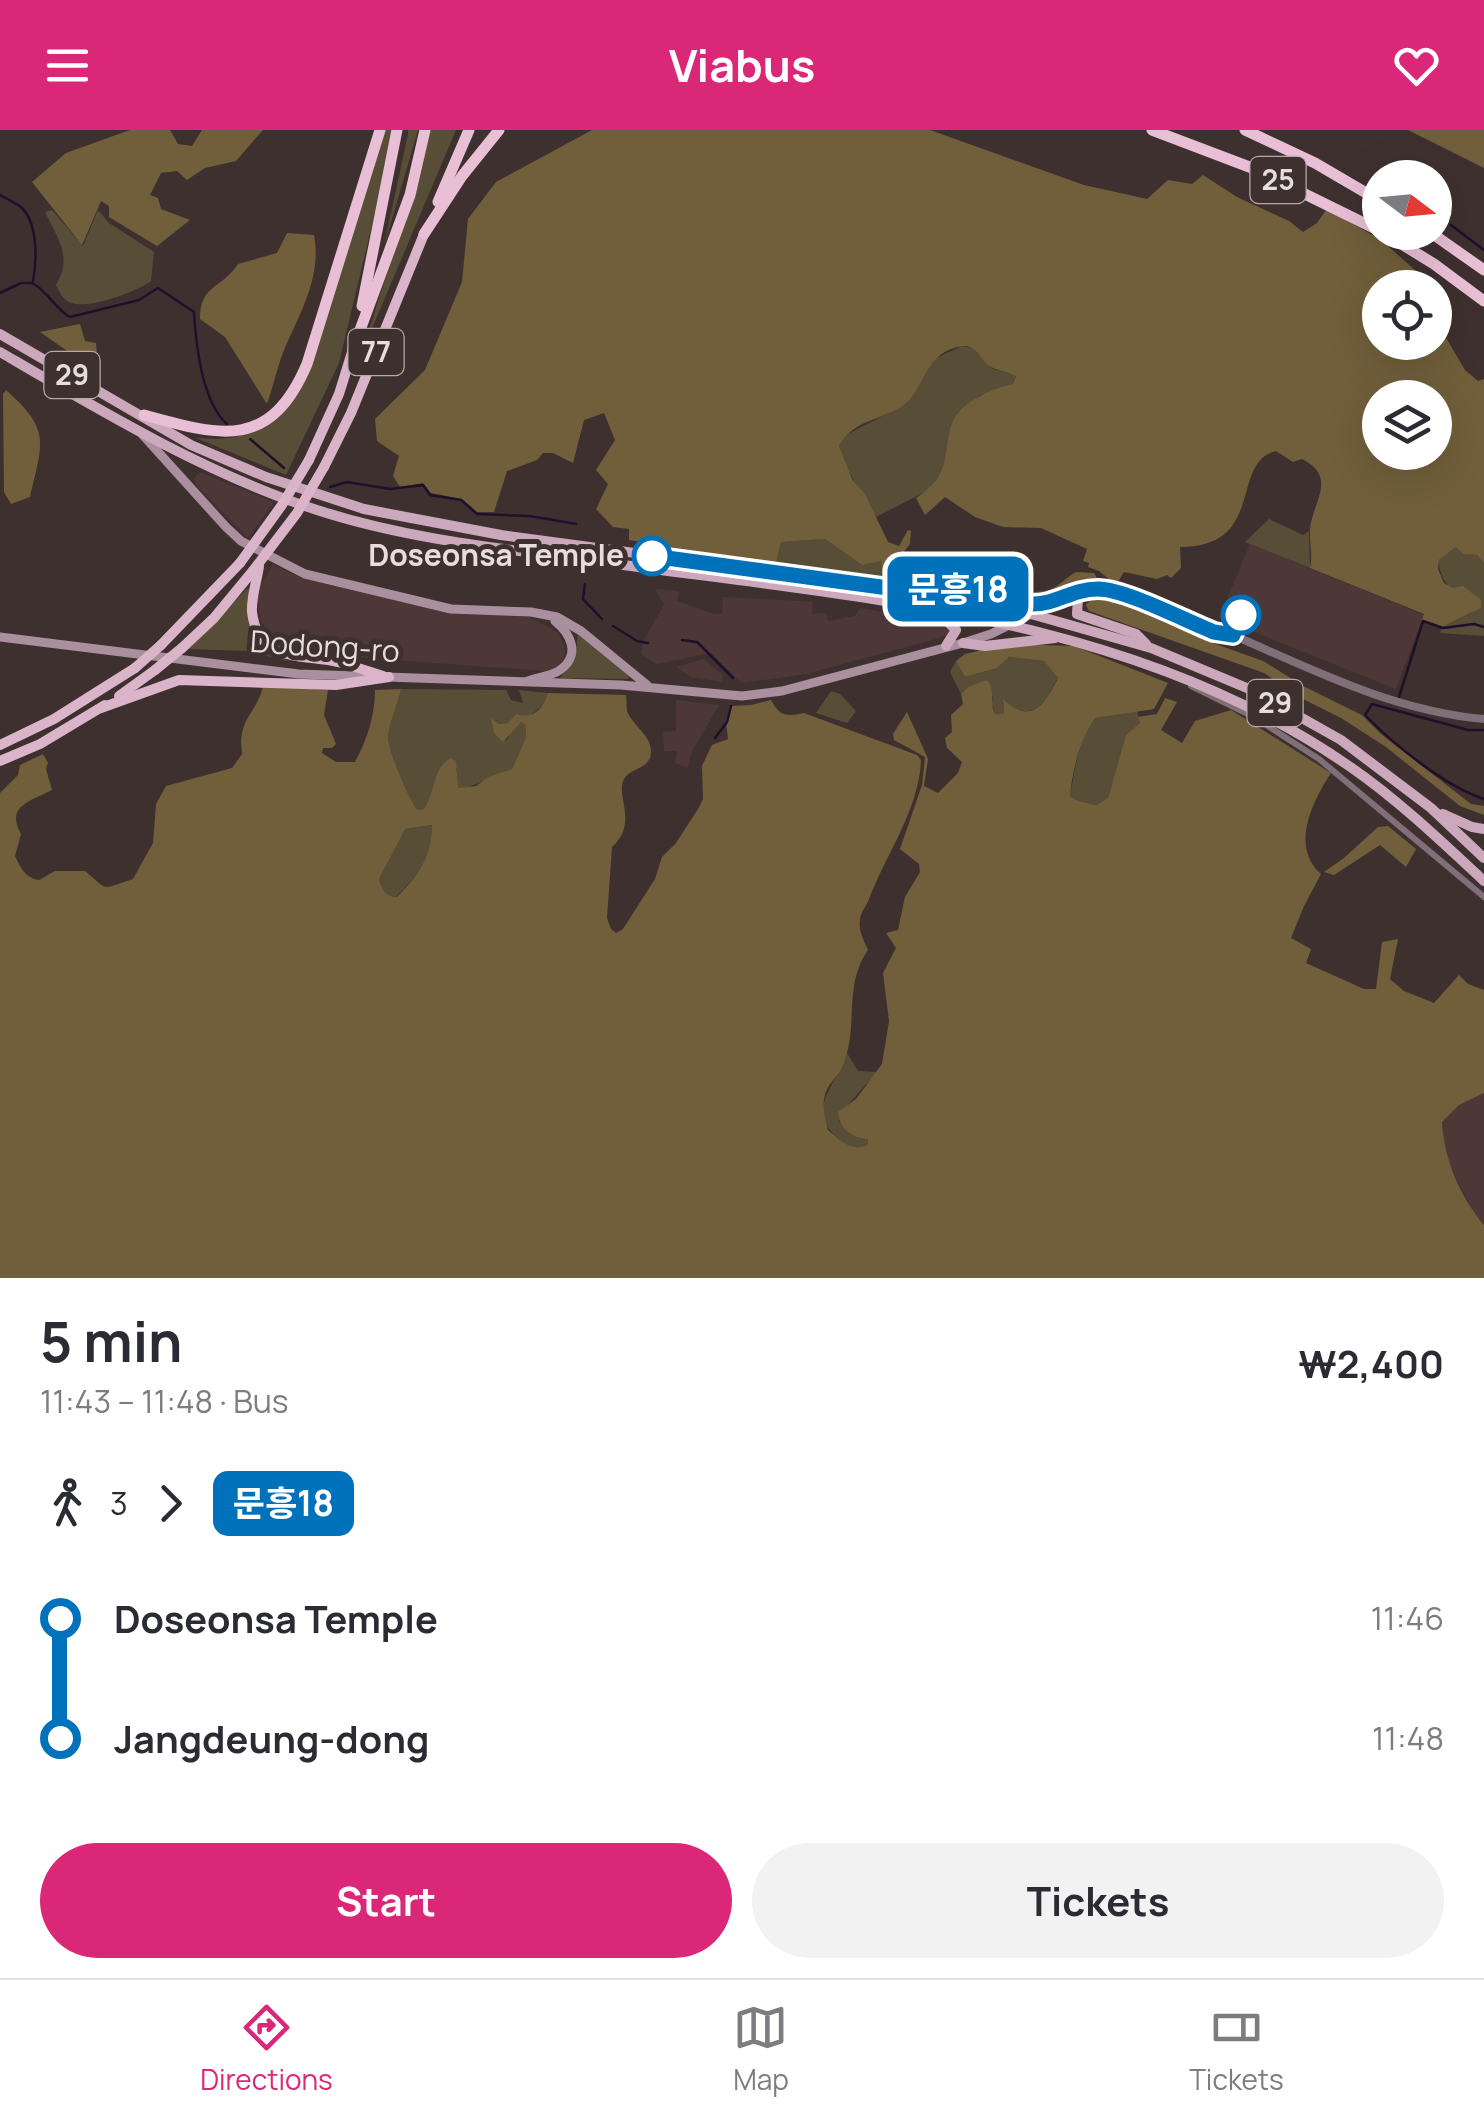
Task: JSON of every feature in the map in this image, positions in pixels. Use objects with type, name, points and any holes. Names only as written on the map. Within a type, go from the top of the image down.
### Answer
[{"type":"highway","points":[[144,415],[200,432],[224,433],[260,424],[290,398],[307,364],[380,130]]},
{"type":"highway","points":[[353,349],[397,130]]},
{"type":"highway","points":[[353,349],[410,195],[424,130]]},
{"type":"highway","points":[[424,234],[468,130]]},
{"type":"highway","points":[[424,234],[462,176],[499,130]]},
{"type":"highway","name":"25","points":[[1152,130],[1252,168],[1362,223]]},
{"type":"highway","name":"25","points":[[1246,130],[1362,190]]},
{"type":"highway","name":"77","points":[[0,761],[40,744],[155,670],[214,618],[256,571],[324,468],[351,413],[424,234]]},
{"type":"highway","points":[[1452,247],[1484,270]]},
{"type":"highway","name":"25","points":[[1411,250],[1484,301]]},
{"type":"highway","name":"77","points":[[0,745],[54,719],[135,668],[240,562],[309,460],[339,394],[353,349]]},
{"type":"highway","points":[[256,571],[252,601],[255,626],[274,650],[290,657],[336,662],[389,678]]},
{"type":"highway","points":[[101,708],[179,680],[336,684],[389,678]]},
{"type":"main road","name":"29","points":[[0,334],[191,444],[238,466],[395,517],[918,592],[1030,614],[1150,648],[1200,666],[1342,740],[1431,808],[1484,861]]},
{"type":"main road","name":"29","points":[[0,352],[247,484],[318,510],[404,532],[503,550],[933,608],[1061,637],[1182,679],[1270,719],[1349,766],[1480,877]]},
{"type":"main road","points":[[133,425],[226,527],[292,569],[451,609],[545,613],[581,631],[649,687]]},
{"type":"main road","points":[[1091,590],[1078,598],[1077,614],[1136,634],[1150,648]]},
{"type":"main road","points":[[933,608],[956,630],[946,646]]},
{"type":"main road","points":[[523,683],[556,673],[573,648],[570,636],[545,613]]},
{"type":"main road","name":"Dodong-ro","points":[[0,637],[299,674],[649,687],[756,695],[963,642],[1030,614]]},
{"type":"main road","points":[[963,642],[985,646],[1061,637]]},
{"type":"main road","points":[[1431,808],[1472,828],[1484,829]]},
{"type":"main road","points":[[1480,877],[1484,861]]},
{"type":"street","points":[[918,592],[938,586],[1030,604],[1052,602]]},
{"type":"street","points":[[1030,614],[1075,590],[1114,592],[1214,632],[1233,635],[1376,696],[1424,710],[1484,719]]},
{"type":"street","points":[[1182,679],[1200,692],[1254,716],[1319,759],[1484,897]]},
{"type":"shaded area","points":[[130,130],[170,130],[178,144],[192,146],[202,130],[263,130],[236,161],[205,168],[187,180],[177,171],[161,173],[150,195],[158,198],[161,209],[190,220],[157,246],[109,217],[109,206],[101,201],[82,245],[32,182],[66,153]]},
{"type":"shaded area","points":[[383,130],[393,130],[393,137],[339,363],[286,475],[196,438],[248,433],[290,401]]},
{"type":"shaded area","points":[[408,130],[418,130],[384,246],[408,134]]},
{"type":"shaded area","points":[[428,130],[456,130],[362,352],[418,176]]},
{"type":"shaded area","points":[[592,130],[930,130],[1084,185],[1147,199],[1168,180],[1192,184],[1203,175],[1303,232],[1317,223],[1327,209],[1362,229],[1362,250],[1392,250],[1415,270],[1362,270],[1362,360],[1452,360],[1452,348],[1465,370],[1478,381],[1484,379],[1484,563],[1477,555],[1464,554],[1456,547],[1439,560],[1438,569],[1444,583],[1453,588],[1463,586],[1481,600],[1481,608],[1442,627],[1422,620],[1424,614],[1310,568],[1310,529],[1321,490],[1319,474],[1302,459],[1293,462],[1276,451],[1262,458],[1253,471],[1236,520],[1225,534],[1207,543],[1180,547],[1181,568],[1171,578],[1124,572],[1116,585],[1083,561],[1087,549],[1041,528],[1003,527],[975,517],[945,497],[925,515],[916,498],[939,475],[950,429],[959,412],[975,399],[1013,384],[1016,376],[990,366],[967,346],[940,355],[904,405],[852,431],[839,446],[852,479],[865,494],[888,542],[899,546],[911,531],[910,544],[893,565],[935,582],[882,576],[881,561],[862,565],[825,539],[781,542],[776,564],[629,540],[629,529],[613,527],[596,509],[608,484],[596,470],[615,440],[604,413],[584,420],[573,463],[553,453],[543,453],[537,460],[507,471],[494,512],[477,512],[462,499],[431,493],[423,483],[400,487],[393,476],[399,456],[377,441],[375,419],[425,370],[462,282],[468,219],[496,182]]},
{"type":"shaded area","points":[[1408,130],[1484,130],[1484,168]]},
{"type":"shaded area","points":[[52,210],[83,246],[98,210],[109,223],[154,252],[151,281],[101,302],[80,304],[66,300],[56,285],[63,257],[45,212]]},
{"type":"shaded area","points":[[287,233],[314,235],[315,265],[267,404],[225,337],[200,319],[201,308],[208,293],[238,264],[277,253]]},
{"type":"shaded area","points":[[80,324],[85,341],[96,343],[98,368],[89,366],[40,332]]},
{"type":"shaded area","points":[[962,346],[973,348],[993,369],[1016,375],[1013,384],[979,396],[951,424],[944,471],[927,491],[876,517],[840,457],[839,446],[844,436],[906,404],[936,358]]},
{"type":"shaded area","points":[[6,390],[31,416],[40,438],[30,497],[11,504],[4,492]]},
{"type":"shaded area","points":[[199,472],[274,502],[248,538],[197,486],[194,479]]},
{"type":"shaded area","points":[[1269,519],[1303,535],[1309,531],[1310,568],[1245,542]]},
{"type":"shaded area","points":[[825,539],[862,565],[881,560],[882,576],[776,564],[781,542]]},
{"type":"shaded area","points":[[1250,544],[1424,615],[1396,689],[1219,618]]},
{"type":"shaded area","points":[[1456,547],[1477,555],[1484,563],[1484,636],[1440,633],[1442,627],[1472,613],[1446,582],[1440,568],[1439,560]]},
{"type":"shaded area","points":[[273,564],[326,584],[450,612],[529,617],[557,632],[564,644],[565,657],[555,668],[544,671],[300,653],[280,645],[261,622],[257,601]]},
{"type":"shaded area","points":[[1076,572],[1094,573],[1097,578],[1031,599],[959,586],[1039,592],[1052,589]]},
{"type":"shaded area","points":[[247,589],[255,632],[287,661],[247,651],[187,649]]},
{"type":"shaded area","points":[[655,589],[679,591],[677,601],[714,614],[722,614],[723,597],[780,600],[813,602],[812,614],[826,613],[828,621],[855,616],[860,608],[942,622],[951,628],[948,635],[936,639],[806,674],[742,683],[711,653],[657,664],[641,654],[644,640],[664,604]]},
{"type":"shaded area","points":[[1094,596],[1201,632],[1199,638],[1263,661],[1362,715],[1471,804],[1484,806],[1484,815],[1460,806],[1386,747],[1264,673],[1089,611],[1086,605]]},
{"type":"shaded area","points":[[578,634],[628,679],[560,678],[575,660]]},
{"type":"shaded area","points":[[1008,644],[1074,646],[1168,683],[1154,709],[1095,718],[1073,775],[1070,796],[1078,801],[1096,805],[1108,798],[1126,735],[1140,723],[1138,717],[1157,714],[1165,698],[1177,702],[1161,730],[1182,743],[1195,721],[1231,710],[1331,773],[1307,824],[1307,851],[1321,874],[1291,938],[1311,949],[1306,963],[1364,989],[1376,989],[1382,942],[1398,939],[1390,979],[1404,991],[1434,1003],[1459,975],[1468,984],[1484,990],[1484,1093],[1459,1105],[1442,1122],[1455,1176],[1484,1225],[1484,1278],[0,1278],[0,793],[18,775],[20,765],[43,754],[52,790],[18,811],[21,834],[15,856],[24,872],[39,880],[55,871],[85,871],[110,887],[133,879],[153,843],[156,804],[166,786],[232,768],[242,754],[242,732],[263,686],[328,690],[324,715],[336,744],[323,748],[322,753],[336,762],[355,762],[370,727],[375,690],[401,689],[388,736],[395,762],[418,810],[424,809],[441,767],[451,758],[456,761],[458,788],[476,786],[488,777],[512,769],[526,737],[525,724],[521,722],[503,742],[494,733],[491,718],[499,724],[508,723],[516,714],[532,714],[548,693],[626,695],[627,711],[651,752],[647,762],[627,775],[622,786],[624,829],[612,847],[607,918],[616,933],[623,929],[655,879],[662,857],[698,809],[703,799],[702,766],[712,745],[728,739],[726,721],[730,706],[771,700],[784,714],[804,713],[917,755],[921,760],[914,796],[860,917],[868,950],[860,963],[853,992],[848,1051],[824,1099],[828,1130],[846,1144],[862,1147],[868,1145],[868,1139],[847,1132],[838,1112],[856,1099],[882,1064],[889,1021],[883,973],[896,948],[886,933],[898,930],[905,897],[920,872],[919,864],[900,849],[922,785],[925,757],[894,740],[893,734],[907,712],[928,759],[924,786],[938,793],[958,773],[962,762],[947,748],[945,738],[952,732],[951,715],[963,704],[961,694],[968,687],[987,680],[996,715],[1004,713],[1003,699],[1022,711],[1036,708],[1058,678],[1044,661],[1009,657],[997,668],[965,677],[956,661],[965,654]],"holes":[[[432,825],[426,856],[411,881],[397,897],[387,894],[379,879],[405,829]]]},
{"type":"shaded area","points":[[1009,657],[1044,661],[1058,677],[1043,703],[1030,711],[1013,708],[1003,701],[1004,713],[996,716],[993,697],[968,687],[961,694],[950,672],[956,661],[965,677],[997,668]]},
{"type":"shaded area","points":[[704,659],[723,675],[722,682],[691,677],[676,667]]},
{"type":"shaded area","points":[[401,689],[506,690],[511,700],[523,703],[519,690],[548,693],[535,712],[522,719],[499,724],[492,719],[506,741],[515,725],[525,724],[526,737],[512,769],[457,788],[457,768],[436,778],[436,788],[424,809],[418,810],[395,762],[388,736]]},
{"type":"shaded area","points":[[831,691],[840,694],[856,711],[847,723],[816,713]]},
{"type":"shaded area","points":[[676,700],[719,705],[692,751],[688,768],[675,763],[677,751],[664,751],[663,732],[676,731]]},
{"type":"shaded area","points":[[1137,711],[1140,723],[1126,736],[1108,798],[1096,805],[1070,796],[1085,733],[1095,718]]},
{"type":"shaded area","points":[[433,825],[422,865],[396,897],[389,896],[379,879],[404,829]]},
{"type":"shaded area","points":[[1388,826],[1416,849],[1406,867],[1380,845],[1334,875],[1324,872],[1378,827]]},
{"type":"shaded area","points":[[847,1053],[858,1071],[877,1072],[845,1108],[839,1121],[850,1134],[868,1139],[869,1145],[861,1147],[843,1142],[824,1117],[826,1096]]},
{"type":"shaded area","points":[[1484,1093],[1484,1225],[1443,1151],[1442,1122],[1459,1105]]},
{"type":"waterway","points":[[0,195],[22,208],[31,223],[33,281]]},
{"type":"waterway","points":[[1452,226],[1484,250]]},
{"type":"waterway","points":[[0,293],[21,283],[32,283],[70,317],[139,300],[158,288],[194,312],[206,388],[227,424]]},
{"type":"waterway","points":[[250,439],[284,468]]},
{"type":"waterway","points":[[330,487],[347,482],[390,489],[423,485],[430,495],[461,500],[477,514],[530,516],[576,524]]},
{"type":"waterway","points":[[585,584],[583,599],[602,619]]},
{"type":"waterway","points":[[1399,697],[1423,621],[1443,628],[1474,624],[1484,627]]},
{"type":"waterway","points":[[613,626],[637,641],[648,643]]},
{"type":"waterway","points":[[682,640],[697,642],[733,678]]},
{"type":"waterway","points":[[1484,730],[1468,730],[1372,704],[1365,715],[1421,763],[1453,785],[1484,799]]},
{"type":"waterway","points":[[715,738],[727,722],[731,706]]},
{"type":"bus line","name":"문흥18","points":[[652,556],[918,592],[938,586],[1030,604],[1052,602],[1075,590],[1103,589],[1214,632],[1233,635],[1241,615]]},
{"type":"place","name":"Doseonsa Temple","points":[[652,556]]}]
